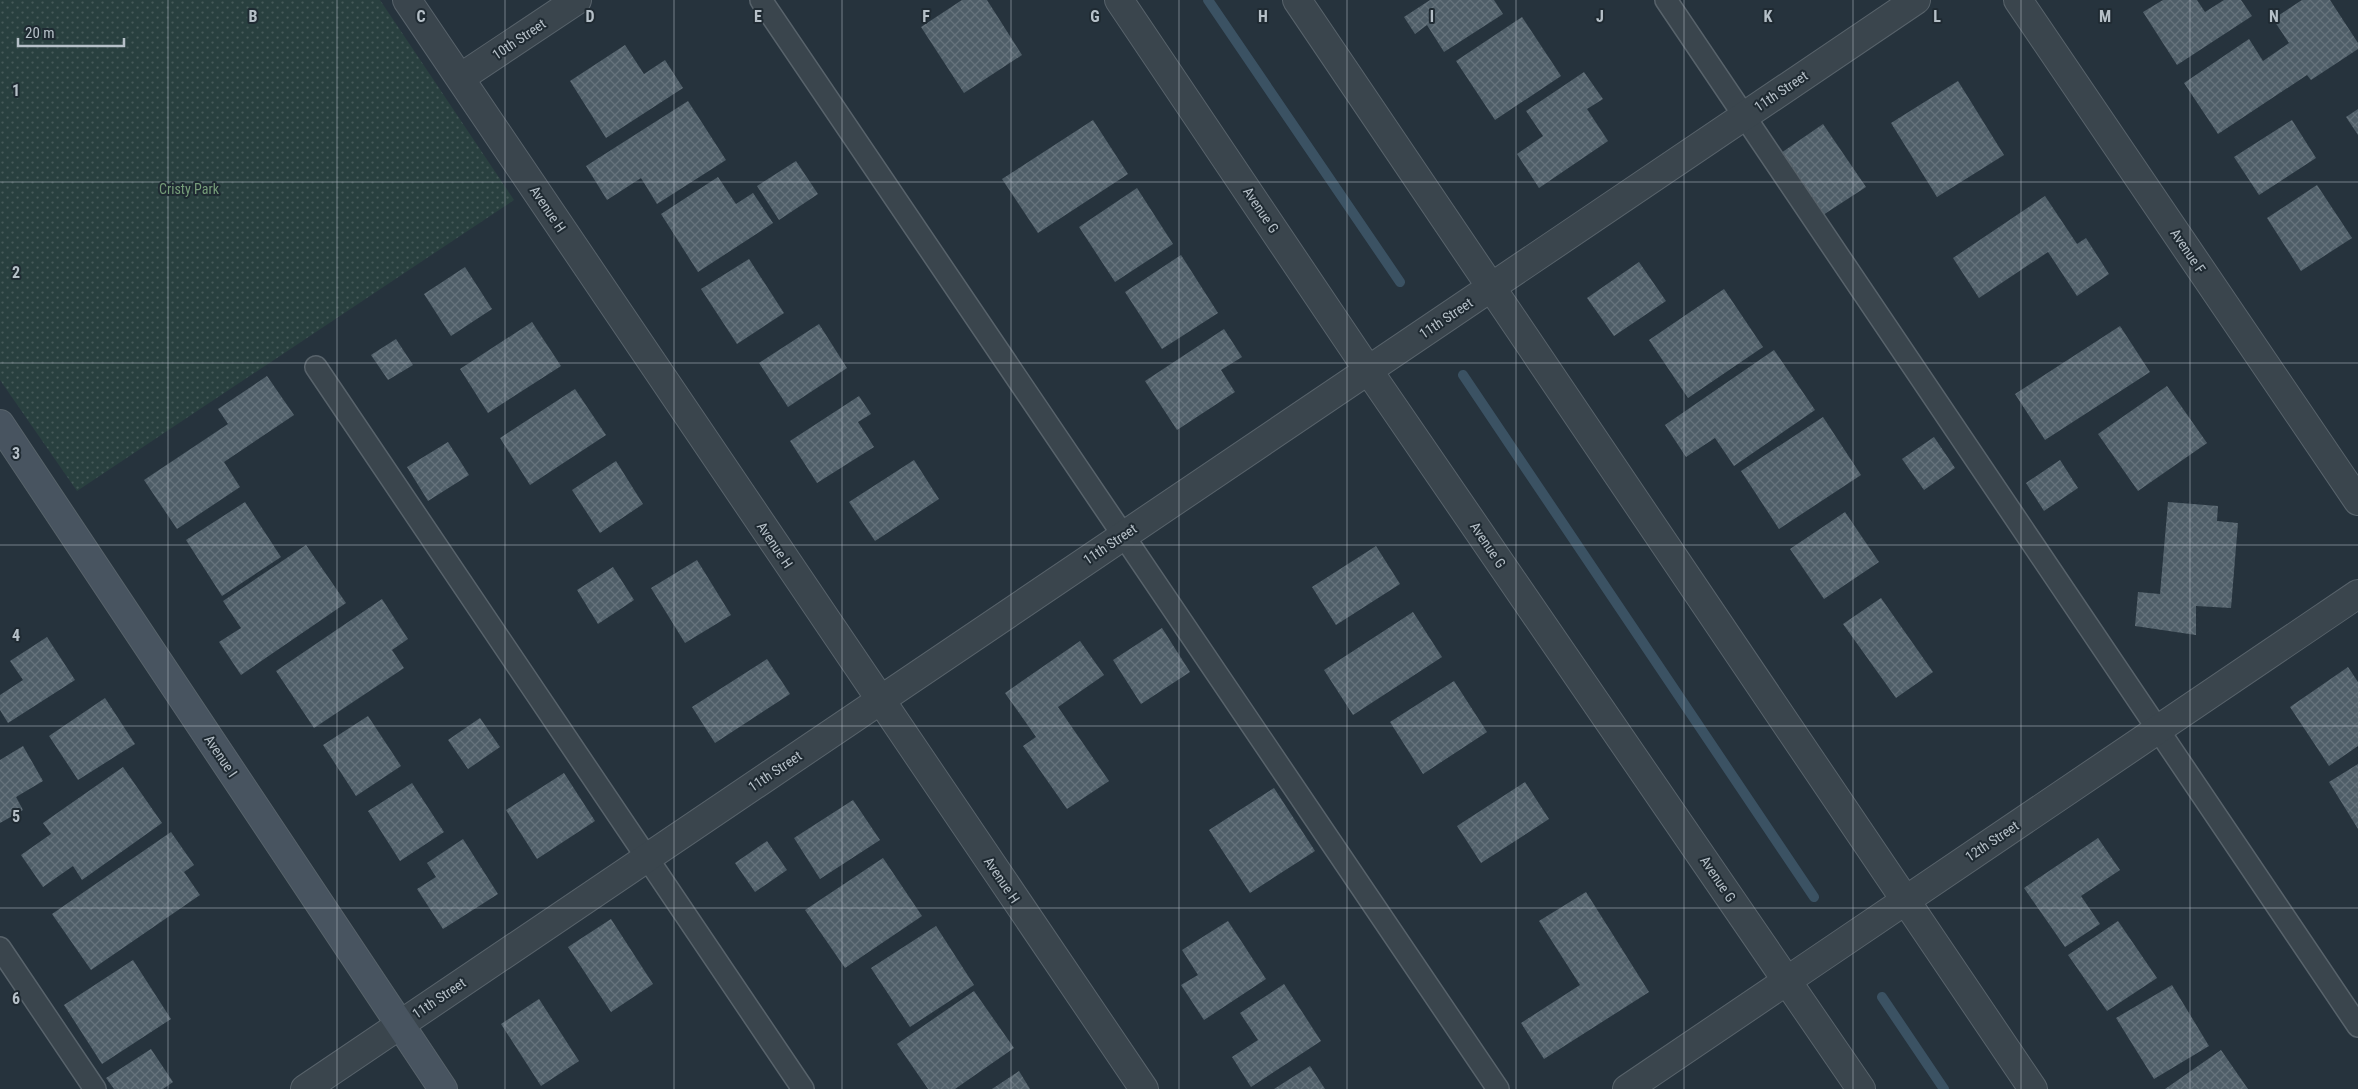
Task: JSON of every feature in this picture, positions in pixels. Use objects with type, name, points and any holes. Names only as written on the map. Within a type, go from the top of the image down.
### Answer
[{"type":"street","name":"Avenue H","points":[[407,0],[1144,1089]]},
{"type":"street","name":"10th Street","points":[[460,78],[578,0]]},
{"type":"street","name":"Avenue G","points":[[1119,0],[1368,370],[1861,1089]]},
{"type":"street","points":[[1297,0],[2033,1089]]},
{"type":"street","name":"11th Street","points":[[305,1089],[1916,0]]},
{"type":"street","name":"Avenue F","points":[[2018,0],[2358,501]]},
{"type":"street","name":"Avenue I","points":[[0,424],[443,1089]]},
{"type":"street","name":"12th Street","points":[[1627,1089],[1788,982],[1905,900],[2358,594]]},
{"type":"lane","points":[[761,0],[1498,1089]]},
{"type":"lane","points":[[1666,0],[2358,1026]]},
{"type":"lane","points":[[316,367],[803,1089]]},
{"type":"lane","points":[[0,948],[95,1089]]},
{"type":"green space","name":"Cristy Park","points":[[0,0],[380,0],[514,200],[77,491],[0,380]]},
{"type":"building","points":[[962,0],[987,0],[1022,55],[964,93],[921,27]]},
{"type":"building","points":[[1430,0],[1494,0],[1503,14],[1444,52],[1427,25],[1415,34],[1404,17]]},
{"type":"building","points":[[2163,0],[2197,0],[2205,12],[2224,0],[2241,0],[2252,16],[2177,65],[2143,12]]},
{"type":"building","points":[[2302,0],[2330,0],[2358,43],[2358,49],[2311,80],[2307,75],[2218,134],[2184,83],[2249,39],[2263,61],[2289,43],[2273,19]]},
{"type":"building","points":[[1522,17],[1561,76],[1495,120],[1456,61]]},
{"type":"building","points":[[625,45],[644,74],[665,60],[683,88],[606,138],[570,81]]},
{"type":"building","points":[[1584,72],[1603,99],[1587,109],[1608,141],[1539,188],[1517,154],[1543,136],[1526,111]]},
{"type":"building","points":[[1958,81],[2004,155],[1937,197],[1891,123]]},
{"type":"building","points":[[688,101],[726,160],[657,204],[641,178],[607,200],[586,166]]},
{"type":"building","points":[[2358,109],[2358,135],[2346,117]]},
{"type":"building","points":[[1093,120],[1128,174],[1038,233],[1002,179]]},
{"type":"building","points":[[2292,120],[2316,158],[2259,195],[2234,157]]},
{"type":"building","points":[[1823,124],[1866,187],[1823,215],[1781,153]]},
{"type":"building","points":[[796,161],[818,194],[779,220],[757,186]]},
{"type":"building","points":[[718,177],[736,204],[753,193],[773,223],[698,272],[661,214]]},
{"type":"building","points":[[2317,185],[2352,238],[2301,271],[2267,218]]},
{"type":"building","points":[[1137,188],[1173,244],[1115,282],[1079,227]]},
{"type":"building","points":[[2045,196],[2077,244],[2086,238],[2109,274],[2077,296],[2048,252],[1979,298],[1953,258]]},
{"type":"building","points":[[1181,255],[1218,313],[1162,349],[1125,292]]},
{"type":"building","points":[[749,259],[784,313],[737,344],[701,289]]},
{"type":"building","points":[[1639,262],[1666,301],[1614,336],[1587,298]]},
{"type":"building","points":[[465,267],[492,309],[451,336],[424,294]]},
{"type":"building","points":[[1724,289],[1763,347],[1688,398],[1649,340]]},
{"type":"building","points":[[532,322],[561,366],[488,413],[460,369]]},
{"type":"building","points":[[819,324],[847,368],[788,407],[759,363]]},
{"type":"building","points":[[2120,326],[2150,372],[2045,440],[2015,394]]},
{"type":"building","points":[[1224,329],[1242,357],[1221,370],[1235,392],[1177,430],[1145,381]]},
{"type":"building","points":[[396,339],[413,365],[388,380],[371,355]]},
{"type":"building","points":[[1774,350],[1815,410],[1734,466],[1715,438],[1686,457],[1665,425]]},
{"type":"building","points":[[267,376],[294,415],[224,462],[240,487],[177,529],[144,480],[228,424],[218,409]]},
{"type":"building","points":[[2167,386],[2207,443],[2138,491],[2098,434]]},
{"type":"building","points":[[575,389],[606,435],[530,485],[500,438]]},
{"type":"building","points":[[859,396],[871,414],[858,422],[874,447],[817,483],[790,441]]},
{"type":"building","points":[[1823,417],[1861,475],[1779,529],[1741,471]]},
{"type":"building","points":[[1934,437],[1955,468],[1924,490],[1902,459]]},
{"type":"building","points":[[448,442],[469,475],[428,501],[407,467]]},
{"type":"building","points":[[914,460],[939,499],[875,541],[849,502]]},
{"type":"building","points":[[2060,460],[2078,488],[2044,511],[2026,483]]},
{"type":"building","points":[[616,461],[643,504],[600,533],[572,490]]},
{"type":"building","points":[[245,502],[281,557],[222,596],[186,540]]},
{"type":"building","points":[[2168,502],[2218,506],[2217,521],[2238,523],[2231,608],[2196,606],[2196,635],[2135,626],[2138,592],[2160,594]]},
{"type":"building","points":[[1845,512],[1879,562],[1824,599],[1790,549]]},
{"type":"building","points":[[306,545],[346,603],[241,675],[219,642],[241,628],[223,601]]},
{"type":"building","points":[[1376,546],[1400,584],[1336,625],[1312,587]]},
{"type":"building","points":[[697,560],[731,615],[685,643],[651,588]]},
{"type":"building","points":[[613,567],[634,600],[598,624],[577,590]]},
{"type":"building","points":[[1881,598],[1933,672],[1896,698],[1843,624]]},
{"type":"building","points":[[382,599],[408,639],[392,650],[404,668],[314,728],[276,671]]},
{"type":"building","points":[[1413,612],[1442,657],[1353,715],[1324,670]]},
{"type":"building","points":[[1162,628],[1190,672],[1141,704],[1113,660]]},
{"type":"building","points":[[47,637],[75,680],[8,723],[0,710],[0,695],[23,680],[10,661]]},
{"type":"building","points":[[1080,641],[1104,675],[1058,707],[1109,781],[1067,809],[1023,746],[1036,737],[1005,693]]},
{"type":"building","points":[[767,659],[790,694],[715,743],[692,707]]},
{"type":"building","points":[[2348,667],[2358,682],[2358,746],[2329,766],[2290,707]]},
{"type":"building","points":[[1454,681],[1487,732],[1423,774],[1390,722]]},
{"type":"building","points":[[105,698],[135,744],[78,780],[49,736]]},
{"type":"building","points":[[368,716],[401,766],[356,796],[323,745]]},
{"type":"building","points":[[480,718],[500,747],[468,769],[448,740]]},
{"type":"building","points":[[23,746],[43,781],[16,797],[23,810],[0,823],[0,760]]},
{"type":"building","points":[[2358,764],[2358,829],[2329,782]]},
{"type":"building","points":[[123,767],[162,823],[82,880],[73,866],[43,887],[21,855],[51,834],[43,823]]},
{"type":"building","points":[[564,773],[595,821],[537,859],[506,810]]},
{"type":"building","points":[[1525,782],[1549,819],[1481,863],[1457,826]]},
{"type":"building","points":[[412,783],[444,832],[400,861],[368,811]]},
{"type":"building","points":[[1274,788],[1315,851],[1250,893],[1209,830]]},
{"type":"building","points":[[853,800],[880,840],[820,879],[794,838]]},
{"type":"building","points":[[171,832],[194,865],[184,872],[200,895],[91,970],[52,914]]},
{"type":"building","points":[[2098,838],[2120,870],[2081,896],[2100,924],[2065,947],[2024,888]]},
{"type":"building","points":[[463,839],[498,894],[443,929],[417,889],[436,877],[427,863]]},
{"type":"building","points":[[767,841],[787,870],[755,892],[735,863]]},
{"type":"building","points":[[883,858],[922,916],[845,968],[805,910]]},
{"type":"building","points":[[1586,892],[1649,992],[1544,1059],[1521,1023],[1580,985],[1539,921]]},
{"type":"building","points":[[611,919],[653,984],[611,1012],[568,947]]},
{"type":"building","points":[[1228,921],[1266,979],[1204,1020],[1181,985],[1198,975],[1182,950]]},
{"type":"building","points":[[2118,921],[2157,978],[2107,1011],[2068,955]]},
{"type":"building","points":[[936,926],[974,985],[910,1027],[871,968]]},
{"type":"building","points":[[133,960],[171,1019],[102,1064],[64,1005]]},
{"type":"building","points":[[1284,984],[1321,1041],[1251,1087],[1232,1057],[1258,1040],[1240,1013]]},
{"type":"building","points":[[2172,985],[2209,1046],[2154,1079],[2116,1018]]},
{"type":"building","points":[[974,991],[1014,1048],[955,1089],[928,1089],[897,1044]]},
{"type":"building","points":[[539,999],[579,1061],[541,1086],[501,1024]]},
{"type":"building","points":[[151,1049],[173,1082],[163,1089],[114,1089],[106,1078]]},
{"type":"building","points":[[2221,1050],[2248,1089],[2165,1089]]},
{"type":"building","points":[[1310,1066],[1325,1089],[1274,1089]]},
{"type":"building","points":[[1019,1071],[1030,1089],[992,1089]]},
{"type":"waterway","points":[[1208,0],[1400,282]]},
{"type":"waterway","points":[[1463,375],[1814,897]]},
{"type":"waterway","points":[[1882,997],[1944,1089]]}]
